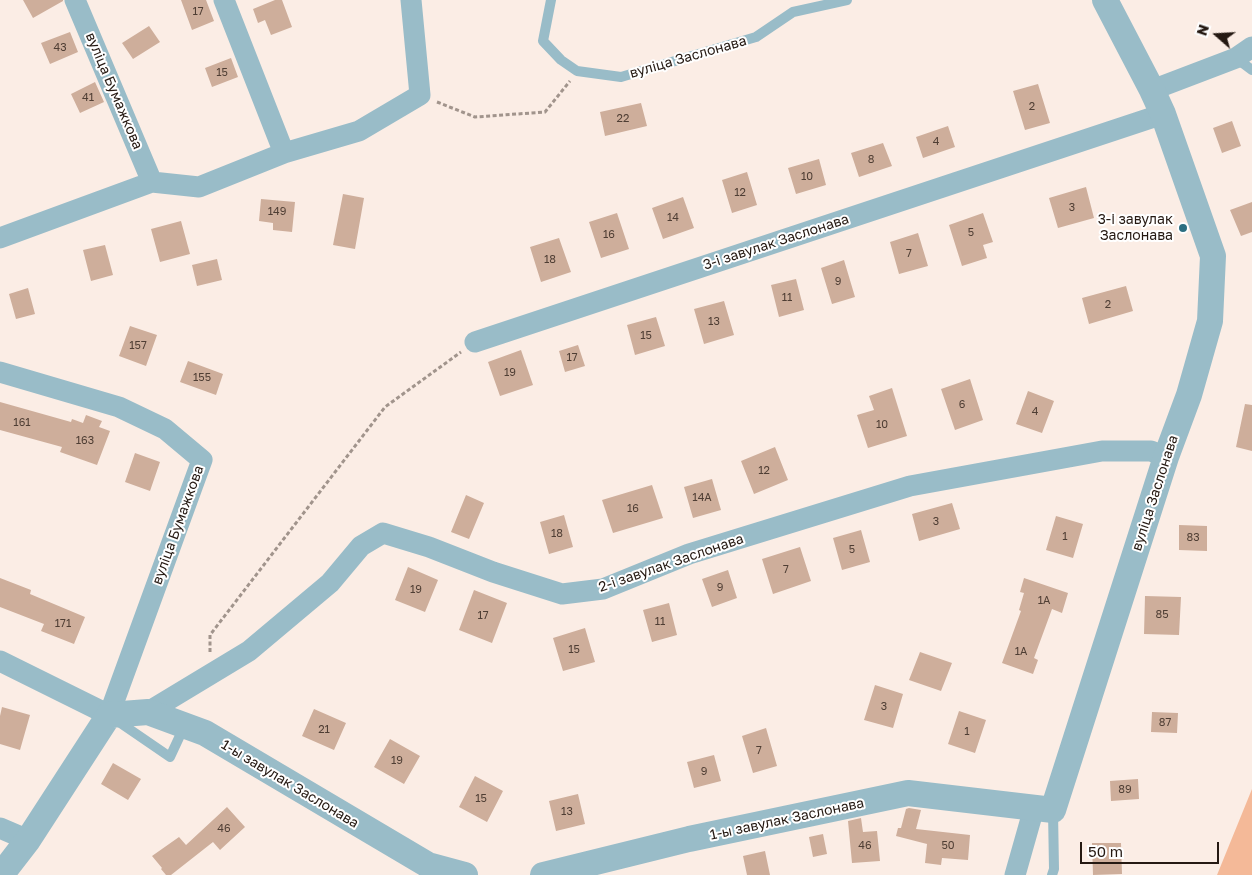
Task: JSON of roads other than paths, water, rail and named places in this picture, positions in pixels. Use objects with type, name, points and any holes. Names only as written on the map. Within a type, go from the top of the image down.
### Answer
[{"type":"street","name":"вуліца Бумажкова","points":[[76,0],[152,182]]},
{"type":"street","points":[[224,0],[284,153]]},
{"type":"street","points":[[0,238],[152,182],[199,187],[284,153],[359,131],[420,95],[411,0]]},
{"type":"street","name":"вуліца Заслонава","points":[[1015,875],[1044,809],[1189,395],[1210,321],[1213,256],[1163,114],[1106,0]]},
{"type":"street","points":[[1152,90],[1246,58]]},
{"type":"street","name":"3-і завулак Заслонава","points":[[475,342],[1163,114]]},
{"type":"street","name":"вуліца Бумажкова","points":[[0,372],[120,407],[165,429],[202,460],[109,715],[28,840],[1,875]]},
{"type":"street","name":"2-і завулак Заслонава","points":[[148,712],[249,651],[330,583],[361,546],[383,533],[429,547],[493,572],[562,594],[603,589],[689,554],[910,486],[1102,451],[1151,451],[1166,457]]},
{"type":"street","points":[[0,661],[109,715]]},
{"type":"street","name":"1-ы завулак Заслонава","points":[[109,715],[148,712],[205,733],[428,865],[463,875]]},
{"type":"street","name":"1-ы завулак Заслонава","points":[[543,875],[689,839],[908,793],[1044,809]]},
{"type":"street","points":[[0,828],[28,840]]},
{"type":"lane","name":"вуліца Заслонава","points":[[551,0],[543,41],[561,60],[577,71],[620,77],[756,37],[793,12],[848,0]]},
{"type":"lane","points":[[109,715],[170,756],[184,726]]},
{"type":"lane","points":[[1044,809],[1054,869],[1052,875]]},
{"type":"place","name":"3-і завулак Заслонава","points":[[1183,228]]}]
